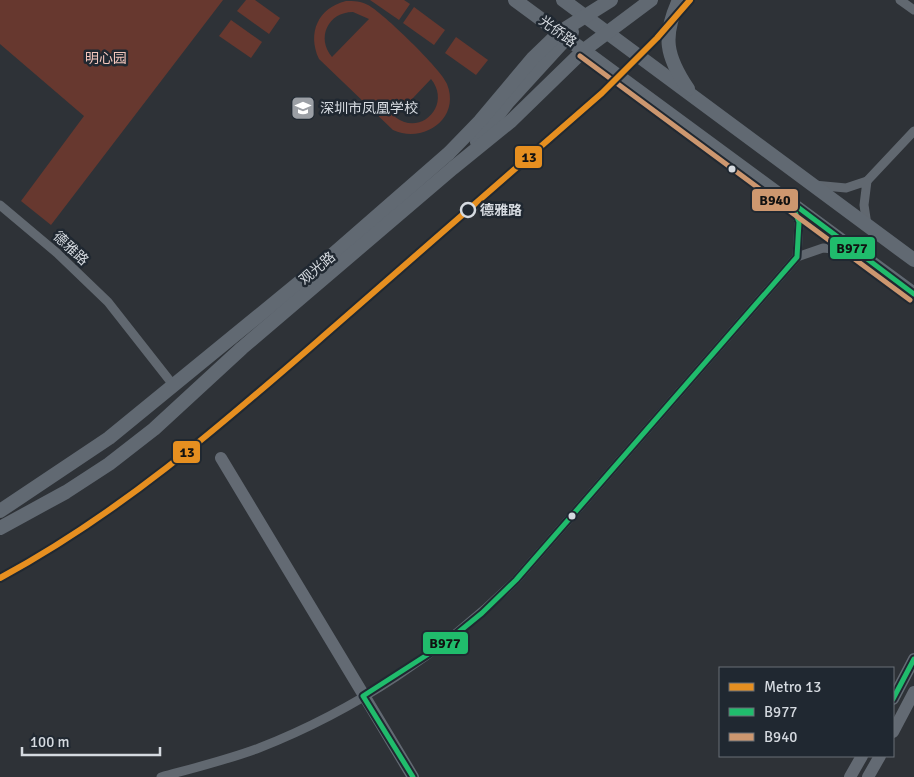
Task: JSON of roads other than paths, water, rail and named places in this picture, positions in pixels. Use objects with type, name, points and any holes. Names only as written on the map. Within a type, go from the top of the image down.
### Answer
[{"type":"main road","name":"光侨路","points":[[515,0],[914,294]]},
{"type":"main road","name":"光侨路","points":[[563,0],[914,260]]},
{"type":"main road","name":"观光路","points":[[0,511],[109,438],[323,263],[449,153],[480,121],[533,58],[564,35],[585,15],[611,0]]},
{"type":"main road","points":[[606,32],[651,0]]},
{"type":"main road","points":[[679,0],[668,29],[668,45],[680,77],[693,96]]},
{"type":"main road","name":"观光路","points":[[0,528],[94,473],[154,429],[242,348],[466,157],[511,121],[584,50],[606,32]]},
{"type":"main road","points":[[466,157],[508,102],[564,35]]},
{"type":"street","points":[[900,0],[914,10]]},
{"type":"street","points":[[812,184],[846,188],[867,181],[914,131]]},
{"type":"street","points":[[867,181],[864,205],[867,225]]},
{"type":"street","points":[[791,202],[799,222],[797,257]]},
{"type":"street","name":"德雅路","points":[[0,205],[57,252],[108,302],[174,386]]},
{"type":"street","points":[[161,777],[216,763],[298,732],[363,696],[444,644],[482,613],[516,580],[797,257],[822,248],[855,251]]},
{"type":"street","points":[[220,458],[413,777]]},
{"type":"street","points":[[894,697],[914,660]]},
{"type":"street","points":[[894,730],[914,692]]},
{"type":"street","points":[[850,777],[861,757]]},
{"type":"street","points":[[868,777],[879,757]]},
{"type":"metro line","name":"13","points":[[0,578],[90,523],[133,493],[215,429],[602,93],[657,38],[690,0]]},
{"type":"place","name":"深圳市凤凰学校","points":[[303,108]]},
{"type":"place","name":"德雅路","points":[[468,210]]},
{"type":"park label","name":"明心园","points":[[106,58]]}]
